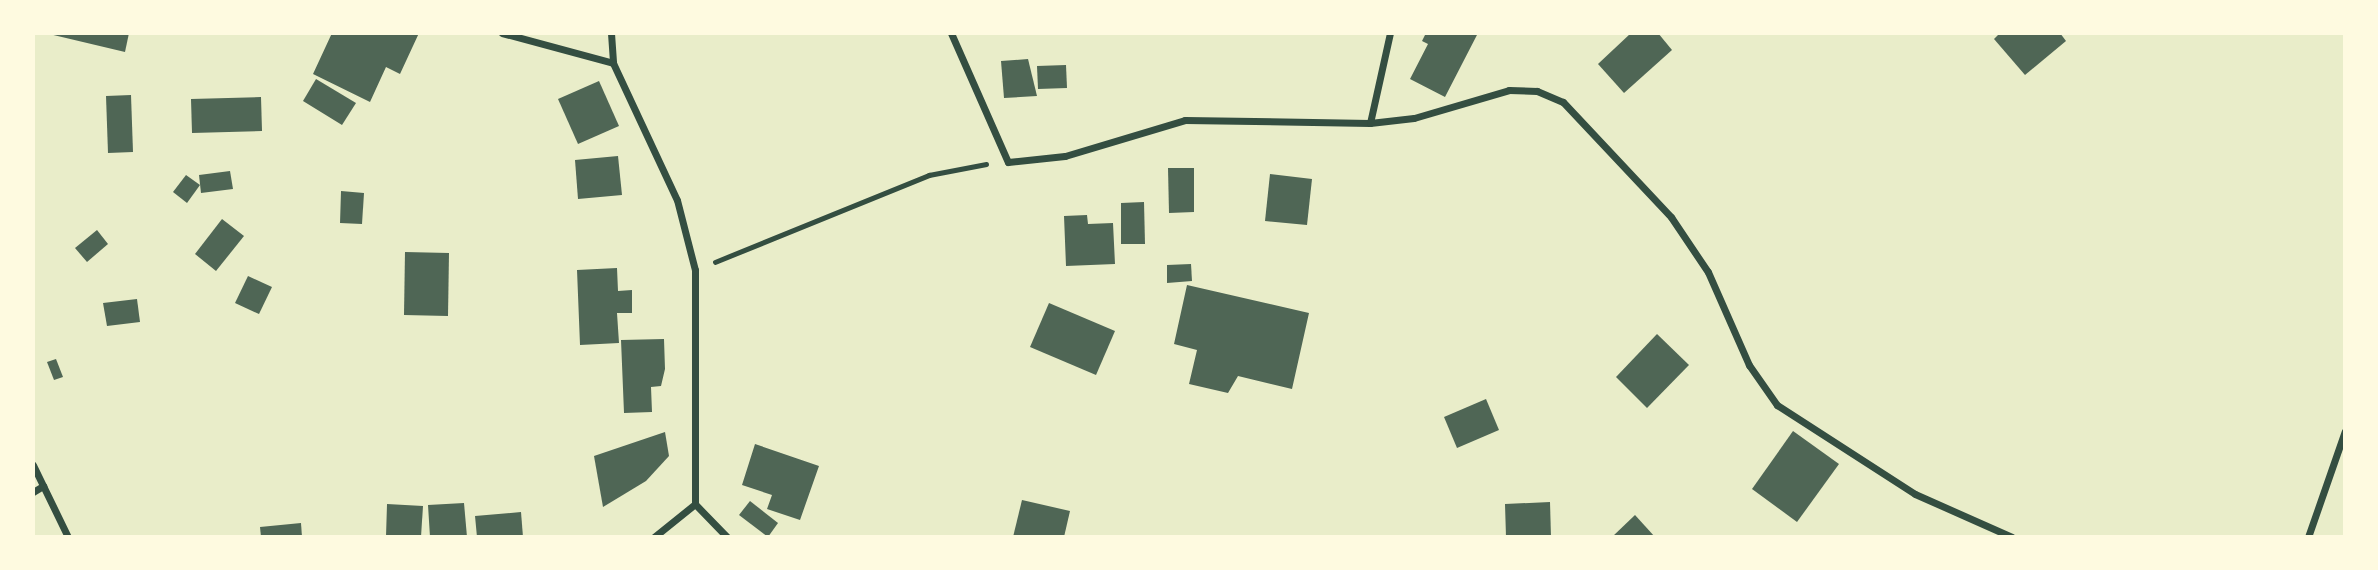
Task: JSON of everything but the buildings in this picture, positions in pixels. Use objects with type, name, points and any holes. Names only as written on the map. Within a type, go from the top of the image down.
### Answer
[{"type":"street","points":[[502,33],[613,62]]},
{"type":"street","points":[[611,33],[613,62],[677,200],[695,270],[695,504],[727,537]]},
{"type":"street","points":[[951,33],[1008,162],[1065,156],[1185,120],[1370,123],[1413,118],[1509,90],[1537,91],[1563,102],[1671,216],[1708,272],[1749,365],[1777,405],[1915,494],[2012,537]]},
{"type":"street","points":[[1370,123],[1390,33]]},
{"type":"street","points":[[2308,537],[2345,431]]},
{"type":"street","points":[[33,465],[68,537]]},
{"type":"street","points":[[33,492],[43,486]]},
{"type":"street","points":[[654,537],[695,504]]},
{"type":"path","points":[[695,270],[929,175],[1008,162]]}]
